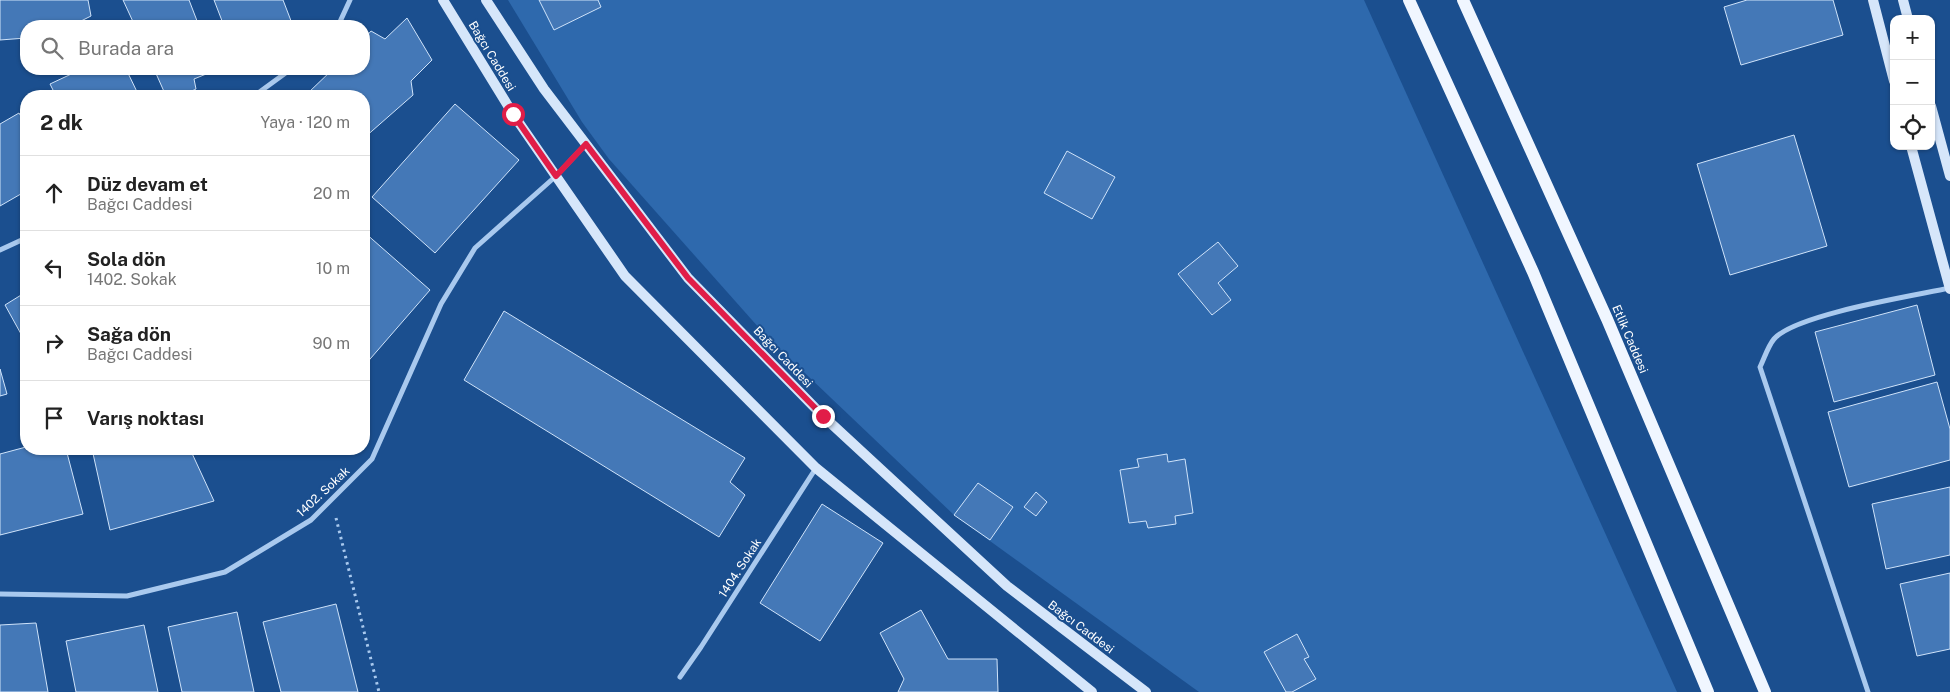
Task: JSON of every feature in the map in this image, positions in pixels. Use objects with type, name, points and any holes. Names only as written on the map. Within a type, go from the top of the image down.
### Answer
[{"type":"main road","name":"Bağcı Caddesi","points":[[444,0],[513,114],[625,276],[816,468],[1092,692]]},
{"type":"main road","name":"Bağcı Caddesi","points":[[486,0],[544,90],[688,278],[823,416],[1007,586],[1146,692]]},
{"type":"main road","points":[[1409,0],[1533,272],[1708,692]]},
{"type":"main road","name":"Etlik Caddesi","points":[[1463,0],[1607,319],[1765,692]]},
{"type":"main road","points":[[1872,0],[1890,66]]},
{"type":"main road","points":[[1903,0],[1907,15]]},
{"type":"main road","points":[[1935,121],[1950,176]]},
{"type":"main road","points":[[1912,150],[1950,289]]},
{"type":"street","points":[[341,20],[350,0]]},
{"type":"street","points":[[262,90],[283,75]]},
{"type":"street","name":"1402. Sokak","points":[[0,594],[127,596],[225,572],[311,520],[372,460],[441,304],[476,248],[556,176],[586,144]]},
{"type":"street","points":[[0,250],[20,241]]},
{"type":"street","points":[[1868,692],[1760,367],[1774,340],[1794,326],[1821,316],[1950,289]]},
{"type":"street","name":"1404. Sokak","points":[[680,677],[702,646],[816,468]]},
{"type":"path","points":[[331,500],[379,692]]},
{"type":"shaded area","points":[[508,0],[1364,0],[1677,692],[1199,692],[954,515],[767,337],[609,159],[582,122]]},
{"type":"building","points":[[0,0],[88,0],[91,16],[83,20],[20,20],[20,38],[0,40]]},
{"type":"building","points":[[123,0],[189,0],[197,20],[132,20]]},
{"type":"building","points":[[214,0],[283,0],[291,20],[222,20]]},
{"type":"building","points":[[539,0],[598,0],[601,7],[554,30]]},
{"type":"building","points":[[1747,0],[1833,0],[1843,35],[1741,65],[1724,7]]},
{"type":"building","points":[[407,18],[432,60],[411,81],[413,95],[370,133],[370,90],[311,90],[327,75],[370,75],[370,32],[385,39]]},
{"type":"building","points":[[69,75],[129,75],[136,90],[53,90],[50,84]]},
{"type":"building","points":[[157,75],[204,75],[194,79],[196,89],[194,90],[163,90]]},
{"type":"building","points":[[455,104],[519,160],[435,253],[372,197]]},
{"type":"building","points":[[19,113],[20,115],[20,194],[0,206],[0,124]]},
{"type":"building","points":[[1794,135],[1827,246],[1730,275],[1697,164]]},
{"type":"building","points":[[1067,151],[1115,177],[1092,219],[1044,193]]},
{"type":"building","points":[[370,237],[430,290],[370,359]]},
{"type":"building","points":[[1218,242],[1238,266],[1218,283],[1231,300],[1212,315],[1178,274]]},
{"type":"building","points":[[20,296],[20,332],[5,305]]},
{"type":"building","points":[[1917,305],[1935,375],[1834,402],[1815,332]]},
{"type":"building","points":[[504,311],[745,458],[730,482],[745,495],[719,537],[464,380]]},
{"type":"building","points":[[0,369],[7,394],[0,396]]},
{"type":"building","points":[[1937,382],[1950,429],[1950,460],[1849,487],[1828,412]]},
{"type":"building","points":[[20,449],[20,455],[68,455],[83,514],[0,535],[0,454]]},
{"type":"building","points":[[1167,454],[1168,462],[1185,459],[1193,513],[1175,516],[1176,524],[1148,528],[1146,521],[1129,523],[1120,470],[1139,467],[1137,459]]},
{"type":"building","points":[[93,455],[193,455],[214,501],[110,530]]},
{"type":"building","points":[[978,483],[1013,507],[990,540],[954,515]]},
{"type":"building","points":[[1950,487],[1950,555],[1886,569],[1872,504]]},
{"type":"building","points":[[1036,492],[1047,502],[1036,516],[1024,507]]},
{"type":"building","points":[[822,504],[883,543],[820,641],[760,603]]},
{"type":"building","points":[[1950,573],[1950,649],[1917,656],[1900,584]]},
{"type":"building","points":[[336,604],[358,692],[281,692],[263,622]]},
{"type":"building","points":[[921,610],[948,659],[997,659],[998,692],[898,692],[904,679],[880,633]]},
{"type":"building","points":[[237,612],[254,692],[182,692],[168,627]]},
{"type":"building","points":[[36,623],[48,692],[0,692],[0,625]]},
{"type":"building","points":[[144,625],[158,692],[76,692],[66,641]]},
{"type":"building","points":[[1297,634],[1309,657],[1304,659],[1316,679],[1292,692],[1286,692],[1264,652]]},
{"type":"route","points":[[513,114],[556,176],[586,144],[688,278],[823,416]]}]
